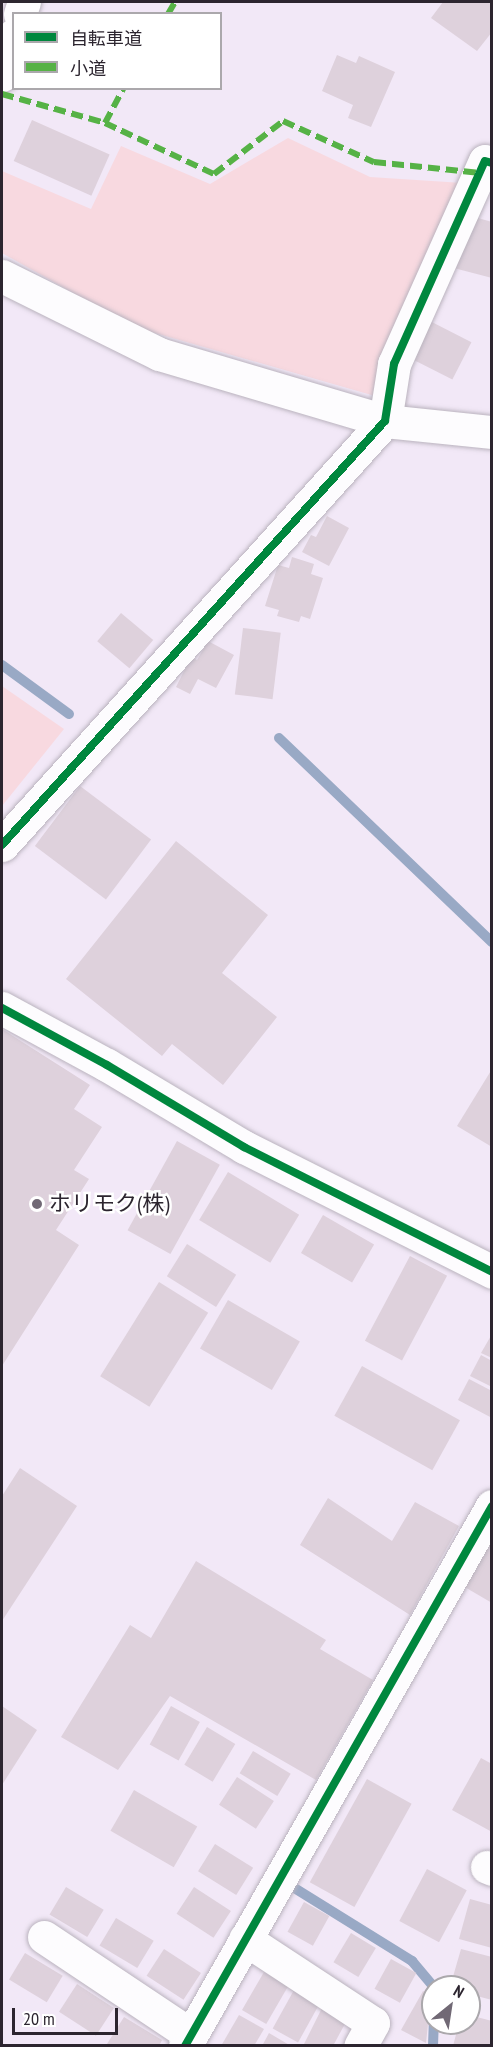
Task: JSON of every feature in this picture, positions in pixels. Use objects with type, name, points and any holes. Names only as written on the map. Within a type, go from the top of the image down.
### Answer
[{"type":"street","points":[[2,75],[12,42]]},
{"type":"street","points":[[2,845],[385,422],[394,364],[485,161],[492,163]]},
{"type":"street","points":[[2,276],[159,354],[385,422],[492,432]]},
{"type":"street","points":[[2,1008],[244,1147],[492,1272]]},
{"type":"street","points":[[44,1937],[188,2040],[492,1506]]},
{"type":"street","points":[[245,1939],[373,2023],[360,2046]]},
{"type":"shaded area","points":[[288,138],[370,177],[463,183],[375,396],[134,327],[2,253],[2,171],[91,209],[121,146],[210,184]]},
{"type":"shaded area","points":[[2,686],[64,729],[2,806]]},
{"type":"building","points":[[443,2],[492,2],[492,32],[477,51],[431,18]]},
{"type":"building","points":[[337,55],[356,63],[359,56],[395,72],[371,127],[348,118],[353,105],[322,91]]},
{"type":"building","points":[[32,120],[110,155],[91,196],[14,161]]},
{"type":"building","points":[[464,214],[492,222],[492,278],[450,267]]},
{"type":"building","points":[[426,319],[471,342],[452,380],[407,356]]},
{"type":"building","points":[[327,516],[349,528],[329,566],[302,552],[311,535],[316,537]]},
{"type":"building","points":[[292,557],[314,564],[311,574],[323,578],[310,619],[301,616],[299,622],[277,616],[279,610],[265,606],[278,565],[289,568]]},
{"type":"building","points":[[121,613],[153,640],[129,668],[97,641]]},
{"type":"building","points":[[243,628],[281,633],[273,699],[235,695]]},
{"type":"building","points":[[208,641],[234,655],[216,688],[198,679],[190,694],[176,687],[191,657],[197,660]]},
{"type":"building","points":[[80,786],[151,840],[106,899],[35,846]]},
{"type":"building","points":[[176,841],[268,915],[222,973],[277,1017],[223,1085],[172,1044],[162,1056],[66,979]]},
{"type":"building","name":"ホリモク(株)","points":[[2,1029],[90,1085],[74,1109],[102,1127],[74,1170],[89,1179],[56,1230],[79,1245],[2,1366]]},
{"type":"building","points":[[492,1069],[492,1147],[457,1126]]},
{"type":"building","points":[[177,1141],[220,1165],[170,1254],[128,1230]]},
{"type":"building","points":[[228,1172],[299,1215],[270,1263],[199,1220]]},
{"type":"building","points":[[323,1215],[374,1244],[352,1283],[301,1253]]},
{"type":"building","points":[[187,1244],[236,1275],[216,1307],[167,1276]]},
{"type":"building","points":[[410,1256],[447,1276],[402,1360],[365,1341]]},
{"type":"building","points":[[159,1282],[208,1313],[149,1407],[100,1376]]},
{"type":"building","points":[[228,1300],[300,1342],[272,1390],[200,1348]]},
{"type":"building","points":[[492,1334],[492,1358],[481,1353]]},
{"type":"building","points":[[481,1355],[492,1361],[492,1387],[470,1376]]},
{"type":"building","points":[[362,1366],[460,1420],[432,1470],[334,1416]]},
{"type":"building","points":[[469,1379],[492,1391],[492,1418],[458,1400]]},
{"type":"building","points":[[20,1468],[77,1506],[2,1621],[2,1496]]},
{"type":"building","points":[[328,1498],[392,1541],[415,1502],[459,1526],[410,1615],[300,1545]]},
{"type":"building","points":[[492,1537],[492,1603],[463,1586]]},
{"type":"building","points":[[196,1561],[326,1640],[320,1649],[373,1680],[316,1780],[170,1696],[118,1770],[61,1737],[130,1625],[151,1638]]},
{"type":"building","points":[[2,1706],[37,1730],[2,1785]]},
{"type":"building","points":[[171,1706],[200,1722],[179,1760],[150,1744]]},
{"type":"building","points":[[207,1727],[235,1744],[213,1782],[184,1765]]},
{"type":"building","points":[[253,1751],[291,1774],[277,1796],[240,1773]]},
{"type":"building","points":[[481,1758],[492,1764],[492,1832],[452,1810]]},
{"type":"building","points":[[237,1777],[274,1801],[256,1829],[219,1805]]},
{"type":"building","points":[[367,1779],[412,1804],[354,1907],[310,1882]]},
{"type":"building","points":[[134,1790],[197,1826],[174,1867],[110,1831]]},
{"type":"building","points":[[215,1844],[253,1868],[236,1895],[198,1871]]},
{"type":"building","points":[[427,1869],[467,1890],[439,1942],[399,1921]]},
{"type":"building","points":[[66,1887],[104,1910],[87,1937],[50,1914]]},
{"type":"building","points":[[194,1887],[231,1911],[213,1938],[177,1914]]},
{"type":"building","points":[[470,1899],[492,1905],[492,1948],[459,1939]]},
{"type":"building","points":[[304,1902],[329,1916],[313,1946],[288,1932]]},
{"type":"building","points":[[116,1918],[154,1941],[137,1968],[100,1945]]},
{"type":"building","points":[[351,1933],[376,1948],[358,1977],[333,1962]]},
{"type":"building","points":[[164,1949],[201,1973],[183,2000],[147,1976]]},
{"type":"building","points":[[461,1949],[492,1957],[492,2000],[481,1997],[481,1975],[453,1975]]},
{"type":"building","points":[[25,1953],[63,1976],[47,2002],[9,1980]]},
{"type":"building","points":[[391,1959],[416,1973],[400,2003],[375,1989]]},
{"type":"building","points":[[264,1972],[288,1986],[266,2024],[242,2010]]},
{"type":"building","points":[[77,1984],[114,2008],[96,2036],[59,2012]]},
{"type":"building","points":[[294,1990],[319,2004],[298,2043],[273,2028]]},
{"type":"building","points":[[421,1995],[421,2035],[427,2035],[426,2043],[401,2030]]},
{"type":"building","points":[[323,2006],[347,2020],[333,2046],[303,2046]]},
{"type":"building","points":[[239,2015],[264,2029],[254,2046],[221,2046]]},
{"type":"building","points":[[124,2017],[162,2040],[159,2046],[107,2044]]},
{"type":"building","points":[[481,2018],[492,2021],[492,2046],[453,2046],[456,2035],[481,2035]]},
{"type":"building","points":[[269,2033],[291,2046],[262,2046]]},
{"type":"waterway","points":[[2,665],[69,714]]},
{"type":"waterway","points":[[279,738],[492,942]]},
{"type":"waterway","points":[[296,1889],[412,1961],[424,1975]]},
{"type":"waterway","points":[[433,2035],[433,2046]]},
{"type":"marked path","points":[[169,12],[175,2]]},
{"type":"marked path","points":[[2,94],[105,123],[123,90]]},
{"type":"marked path","points":[[105,123],[214,174],[283,121],[374,162],[480,173]]},
{"type":"cycle path","points":[[2,845],[385,421],[394,364],[485,161],[492,163]]},
{"type":"cycle path","points":[[2,1008],[107,1065],[244,1147],[492,1272]]},
{"type":"cycle path","points":[[185,2046],[492,1506]]},
{"type":"place","name":"ホリモク(株)","points":[[37,1204]]}]
